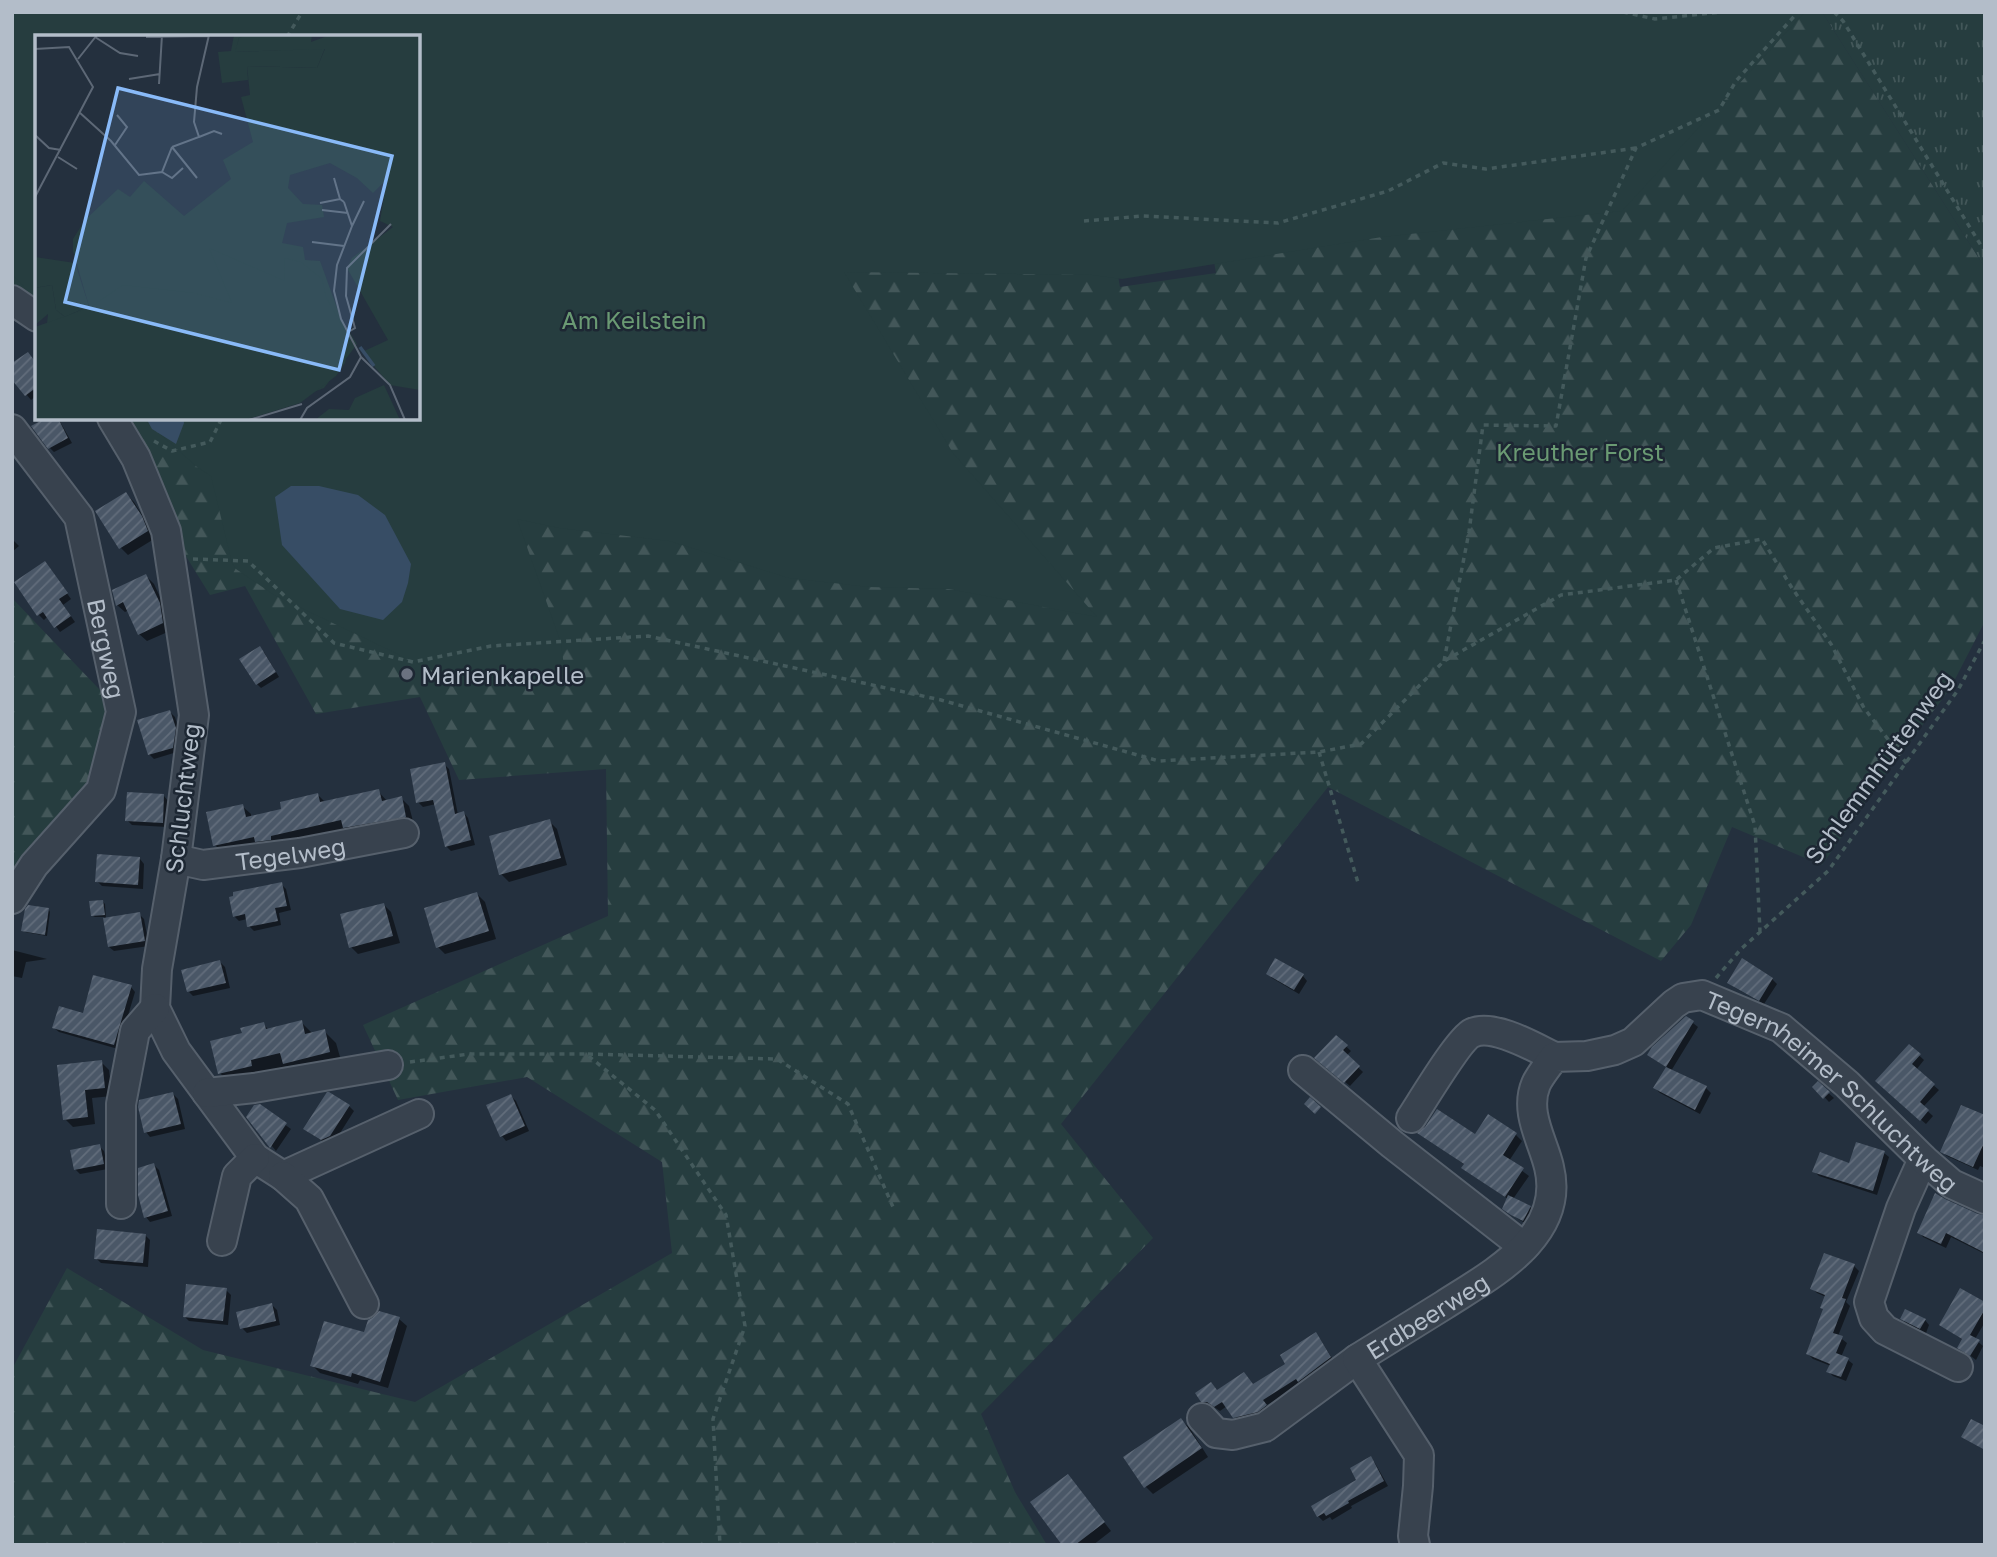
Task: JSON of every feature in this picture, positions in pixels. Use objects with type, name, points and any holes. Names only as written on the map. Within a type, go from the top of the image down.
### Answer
[{"type":"street","points":[[12,300],[35,316]]},
{"type":"street","name":"Schluchtweg","points":[[113,420],[136,458],[166,531],[194,715],[176,859],[157,969],[155,1008],[176,1051],[255,1158],[283,1176],[309,1199],[364,1304]]},
{"type":"street","name":"Bergweg","points":[[12,429],[79,517],[121,712],[101,790],[34,865],[12,899]]},
{"type":"street","name":"Tegelweg","points":[[176,859],[203,865],[300,853],[404,833]]},
{"type":"street","name":"Tegernheimer Schluchtweg","points":[[1554,1057],[1587,1056],[1615,1050],[1633,1042],[1683,998],[1702,995],[1782,1028],[1847,1084],[1952,1184],[1985,1199]]},
{"type":"street","points":[[121,1204],[121,1104],[135,1031],[155,1008]]},
{"type":"street","points":[[1303,1070],[1392,1144],[1524,1247],[1536,1233],[1550,1208],[1550,1168],[1537,1132],[1532,1106],[1535,1085],[1554,1057],[1518,1039],[1491,1031],[1471,1033],[1457,1048],[1411,1118]]},
{"type":"street","points":[[207,1093],[254,1088],[388,1065]]},
{"type":"street","points":[[283,1176],[419,1114]]},
{"type":"street","points":[[222,1241],[237,1176],[255,1158]]},
{"type":"street","points":[[1923,1159],[1901,1208],[1869,1303],[1874,1318],[1885,1330],[1958,1367]]},
{"type":"street","name":"Erdbeerweg","points":[[1415,1545],[1413,1536],[1419,1455],[1357,1359],[1504,1267],[1524,1247]]},
{"type":"street","points":[[1202,1418],[1216,1433],[1233,1435],[1265,1427],[1357,1359]]},
{"type":"path","points":[[288,35],[302,12]]},
{"type":"path","points":[[1623,12],[1655,19],[1721,12]]},
{"type":"path","points":[[1084,221],[1143,216],[1278,223],[1388,191],[1443,163],[1486,169],[1636,148],[1719,110],[1736,81],[1798,12]]},
{"type":"path","points":[[1834,12],[1843,21],[1985,253]]},
{"type":"path","points":[[1444,661],[1469,532],[1483,425],[1556,426],[1586,258],[1636,148]]},
{"type":"path","points":[[127,443],[146,437],[172,451],[210,442],[221,420]]},
{"type":"path","points":[[170,559],[247,561],[334,643],[413,662],[491,646],[648,636],[940,701],[1159,761],[1320,752],[1361,744],[1444,661],[1562,595],[1676,580],[1714,548],[1762,539],[1830,644],[1864,708],[1907,764]]},
{"type":"path","points":[[1676,580],[1755,827],[1760,932]]},
{"type":"path","name":"Schlemmhüttenweg","points":[[1702,995],[1741,949],[1828,871],[1958,690],[1985,640]]},
{"type":"path","points":[[1320,752],[1359,887]]},
{"type":"path","points":[[388,1065],[469,1054],[777,1059],[848,1104],[893,1207]]},
{"type":"path","points":[[586,1054],[655,1110],[726,1215],[745,1326],[713,1419],[720,1545]]},
{"type":"green space","name":"Kreuther Forst","points":[[12,12],[1822,12],[1985,268],[1985,621],[1950,689],[1881,780],[1822,865],[1732,827],[1691,925],[1661,961],[1328,787],[1061,1124],[1153,1238],[981,1414],[1015,1492],[1047,1545],[12,1545],[12,1369],[67,1268],[203,1350],[415,1402],[672,1253],[662,1162],[527,1077],[398,1100],[363,1025],[608,916],[606,769],[459,780],[420,697],[316,714],[245,586],[210,595],[169,529],[113,420],[420,420],[420,35],[35,35],[35,316],[12,300]],"holes":[[[1204,204],[1216,273],[1120,287],[1107,214]]]},
{"type":"green space","name":"Am Keilstein","points":[[12,12],[1805,12],[1622,211],[1382,237],[1122,279],[1092,275],[844,272],[953,453],[1097,617],[949,589],[869,587],[789,578],[669,541],[559,528],[517,519],[561,643],[565,675],[448,678],[274,595],[236,569],[232,563],[211,476],[197,467],[144,420],[420,420],[420,35],[35,35],[35,299],[12,274]]},
{"type":"green space","points":[[1822,12],[1985,12],[1985,268]]},
{"type":"green space","points":[[12,598],[121,712],[101,790],[12,893]]},
{"type":"water","points":[[147,420],[183,420],[176,444],[152,429]]},
{"type":"water","points":[[291,486],[319,486],[358,495],[385,515],[411,564],[402,602],[383,620],[340,609],[282,545],[275,497]]},
{"type":"building","points":[[28,352],[35,361],[35,388],[25,396],[12,380],[12,363]]},
{"type":"building","points":[[42,420],[59,420],[68,438],[48,449],[31,426]]},
{"type":"building","points":[[126,492],[142,516],[148,531],[119,549],[95,511]]},
{"type":"building","points":[[45,561],[68,593],[59,599],[71,616],[54,628],[43,612],[37,616],[14,582]]},
{"type":"building","points":[[146,574],[160,603],[163,623],[138,635],[123,602],[116,606],[112,590]]},
{"type":"building","points":[[260,646],[276,672],[256,685],[239,659]]},
{"type":"building","points":[[170,710],[176,728],[173,748],[148,755],[137,720]]},
{"type":"building","points":[[445,762],[455,814],[464,811],[471,840],[445,847],[433,800],[416,803],[410,769]]},
{"type":"building","points":[[379,789],[382,801],[402,796],[406,817],[343,828],[341,820],[271,836],[271,840],[255,842],[254,837],[213,846],[206,812],[243,804],[246,817],[281,809],[280,802],[318,793],[320,802]]},
{"type":"building","points":[[127,792],[164,794],[163,823],[125,821]]},
{"type":"building","points":[[550,819],[561,858],[499,875],[489,836]]},
{"type":"building","points":[[97,854],[140,857],[138,885],[95,882]]},
{"type":"building","points":[[282,882],[287,906],[275,908],[278,921],[247,927],[245,914],[233,917],[229,897],[233,896],[233,892]]},
{"type":"building","points":[[477,892],[489,931],[436,948],[424,908]]},
{"type":"building","points":[[103,900],[105,915],[91,916],[89,901]]},
{"type":"building","points":[[384,903],[393,936],[349,948],[340,914]]},
{"type":"building","points":[[28,905],[49,908],[45,935],[21,931]]},
{"type":"building","points":[[140,912],[145,941],[108,947],[103,918]]},
{"type":"building","points":[[1275,958],[1304,974],[1294,990],[1266,974]]},
{"type":"building","points":[[1742,958],[1773,978],[1759,1001],[1727,983]]},
{"type":"building","points":[[220,960],[226,983],[187,992],[181,970]]},
{"type":"building","points":[[93,975],[132,985],[114,1045],[52,1028],[59,1006],[83,1013]]},
{"type":"building","points":[[1686,1016],[1694,1021],[1666,1067],[1647,1055],[1652,1047]]},
{"type":"building","points":[[302,1020],[305,1034],[325,1029],[330,1052],[283,1064],[280,1053],[251,1060],[252,1066],[218,1074],[210,1041],[242,1033],[240,1028],[264,1022],[266,1029]]},
{"type":"building","points":[[1336,1035],[1348,1045],[1343,1050],[1360,1066],[1344,1083],[1314,1058]]},
{"type":"building","points":[[1909,1044],[1921,1054],[1912,1064],[1935,1084],[1920,1102],[1929,1110],[1920,1121],[1875,1081]]},
{"type":"building","points":[[102,1060],[105,1088],[85,1090],[88,1117],[63,1120],[57,1065]]},
{"type":"building","points":[[1666,1067],[1707,1086],[1695,1110],[1653,1088]]},
{"type":"building","points":[[1818,1081],[1830,1092],[1823,1099],[1812,1087]]},
{"type":"building","points":[[173,1092],[181,1124],[144,1133],[139,1100]]},
{"type":"building","points":[[327,1092],[350,1105],[330,1136],[321,1140],[303,1129]]},
{"type":"building","points":[[511,1094],[525,1126],[500,1137],[486,1105]]},
{"type":"building","points":[[1310,1097],[1321,1107],[1315,1114],[1304,1104]]},
{"type":"building","points":[[260,1104],[287,1123],[270,1148],[246,1117],[254,1105]]},
{"type":"building","points":[[1961,1105],[1985,1115],[1985,1141],[1973,1167],[1940,1152]]},
{"type":"building","points":[[1437,1109],[1475,1134],[1488,1114],[1517,1133],[1503,1155],[1524,1168],[1505,1197],[1461,1168],[1464,1164],[1417,1133],[1425,1127]]},
{"type":"building","points":[[1856,1142],[1885,1151],[1873,1191],[1812,1172],[1820,1152],[1849,1163]]},
{"type":"building","points":[[100,1144],[104,1164],[74,1170],[70,1150]]},
{"type":"building","points":[[154,1163],[168,1211],[144,1218],[138,1195],[138,1168]]},
{"type":"building","points":[[1935,1193],[1985,1215],[1985,1253],[1946,1233],[1941,1244],[1917,1233]]},
{"type":"building","points":[[1508,1195],[1531,1206],[1523,1221],[1502,1209]]},
{"type":"building","points":[[97,1229],[146,1234],[143,1263],[94,1259]]},
{"type":"building","points":[[1824,1253],[1855,1264],[1833,1333],[1843,1336],[1836,1353],[1849,1358],[1841,1377],[1826,1372],[1830,1364],[1806,1354],[1823,1309],[1820,1308],[1825,1295],[1810,1289]]},
{"type":"building","points":[[186,1284],[227,1288],[223,1321],[183,1317]]},
{"type":"building","points":[[1960,1288],[1985,1302],[1985,1309],[1970,1335],[1980,1340],[1970,1356],[1957,1348],[1962,1339],[1939,1325]]},
{"type":"building","points":[[272,1303],[276,1321],[240,1329],[236,1312]]},
{"type":"building","points":[[1905,1309],[1926,1319],[1920,1329],[1900,1319]]},
{"type":"building","points":[[379,1311],[400,1317],[380,1382],[352,1373],[351,1377],[310,1366],[324,1321],[364,1332],[368,1320]]},
{"type":"building","points":[[1316,1332],[1331,1357],[1298,1382],[1296,1379],[1263,1400],[1267,1405],[1258,1412],[1233,1418],[1222,1402],[1214,1407],[1207,1402],[1201,1402],[1195,1393],[1211,1382],[1217,1390],[1244,1372],[1253,1384],[1285,1364],[1280,1355]]},
{"type":"building","points":[[1181,1418],[1202,1448],[1144,1488],[1123,1457]]},
{"type":"building","points":[[1971,1419],[1985,1426],[1985,1450],[1961,1437]]},
{"type":"building","points":[[1371,1456],[1384,1481],[1326,1516],[1324,1513],[1317,1517],[1311,1506],[1356,1480],[1350,1468]]},
{"type":"building","points":[[1068,1474],[1105,1522],[1075,1545],[1062,1545],[1030,1502]]},
{"type":"place","name":"Marienkapelle","points":[[407,674]]}]
